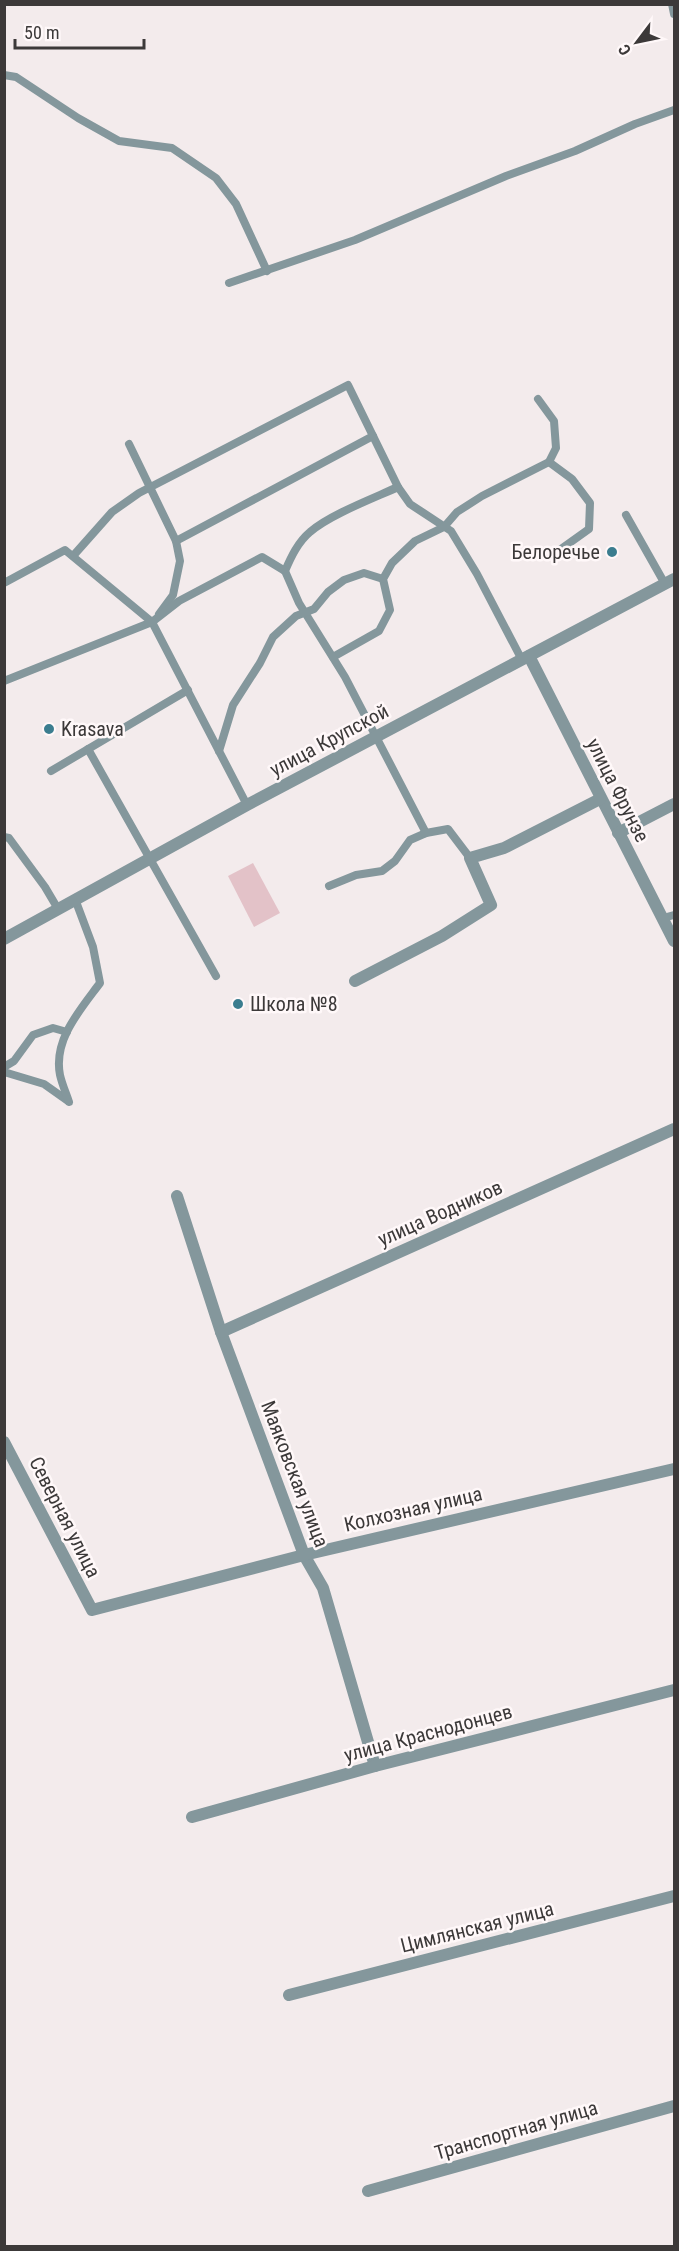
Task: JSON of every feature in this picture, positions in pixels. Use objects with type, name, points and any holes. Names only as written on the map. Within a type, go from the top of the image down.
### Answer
[{"type":"street","name":"улица Крупской","points":[[4,939],[248,805],[670,581]]},
{"type":"street","name":"улица Фрунзе","points":[[525,658],[618,833],[669,916],[675,941]]},
{"type":"street","points":[[355,981],[442,936],[491,905],[470,858],[504,848],[600,799]]},
{"type":"street","points":[[618,833],[675,804]]},
{"type":"street","name":"улица Водников","points":[[221,1332],[675,1129]]},
{"type":"street","name":"Маяковская улица","points":[[177,1196],[221,1332],[304,1555],[323,1588],[375,1766]]},
{"type":"street","name":"Северная улица","points":[[4,1442],[92,1610]]},
{"type":"street","name":"Колхозная улица","points":[[92,1610],[304,1555],[675,1469]]},
{"type":"street","name":"улица Краснодонцев","points":[[192,1817],[375,1766],[675,1690]]},
{"type":"street","name":"Цимлянская улица","points":[[289,1995],[675,1896]]},
{"type":"street","name":"Транспортная улица","points":[[368,2191],[675,2106]]},
{"type":"lane","points":[[672,4],[675,14]]},
{"type":"lane","points":[[4,75],[16,77],[78,118],[119,141],[172,148],[216,178],[236,204],[267,271]]},
{"type":"lane","points":[[229,284],[355,240],[506,176],[575,151],[635,124],[675,111]]},
{"type":"lane","points":[[73,556],[112,512],[149,488],[348,385],[398,487],[410,504],[451,531],[525,658]]},
{"type":"lane","points":[[333,657],[380,631],[390,610],[383,579],[392,563],[415,541],[444,526],[457,512],[482,496],[549,462],[556,448],[554,421],[538,399]]},
{"type":"lane","points":[[176,541],[373,436]]},
{"type":"lane","points":[[129,444],[176,541],[180,561],[173,595],[152,622]]},
{"type":"lane","points":[[549,462],[572,479],[590,503],[589,529],[561,549]]},
{"type":"lane","points":[[285,571],[294,552],[310,532],[334,517],[398,487]]},
{"type":"lane","points":[[626,515],[670,581]]},
{"type":"lane","points":[[4,584],[65,550],[152,622],[248,805]]},
{"type":"lane","points":[[4,681],[152,622],[179,601],[262,557],[285,571],[305,612],[333,657],[426,833]]},
{"type":"lane","points":[[219,751],[233,705],[260,663],[273,637],[296,616],[314,609],[328,592],[344,580],[364,573],[383,579]]},
{"type":"lane","points":[[51,771],[188,690]]},
{"type":"lane","points":[[88,749],[216,976]]},
{"type":"lane","points":[[329,886],[356,875],[382,871],[395,861],[410,840],[426,833],[447,829],[470,858]]},
{"type":"lane","points":[[6,838],[45,887],[58,909]]},
{"type":"lane","points":[[4,1072],[44,1084],[69,1102],[59,1074],[61,1043],[100,983],[93,947],[75,899]]},
{"type":"lane","points":[[4,1067],[14,1061],[33,1035],[54,1028],[67,1032]]},
{"type":"shaded area","points":[[253,863],[280,913],[254,927],[228,876]]},
{"type":"place","name":"Белоречье","points":[[612,552]]},
{"type":"place","name":"Krasava","points":[[49,729]]},
{"type":"place","name":"Школа №8","points":[[238,1004]]}]
